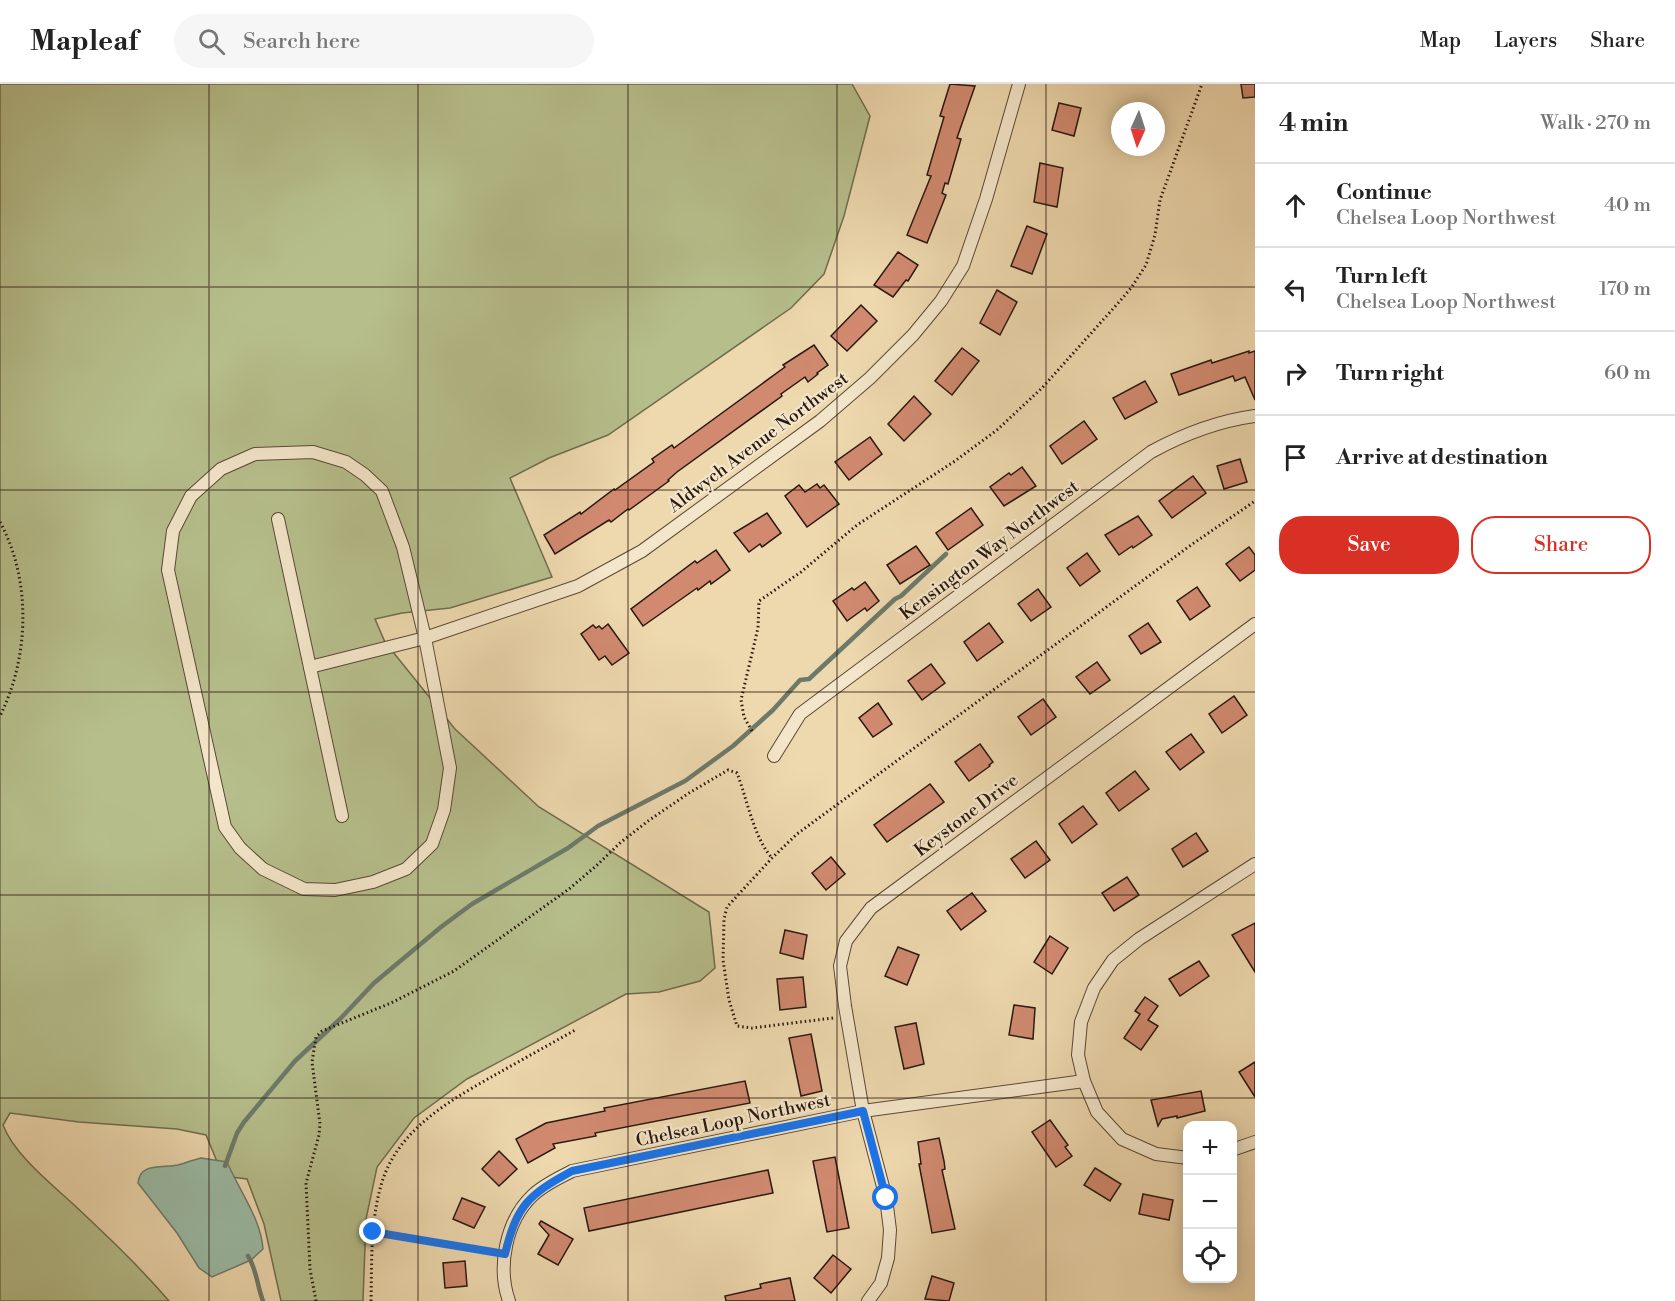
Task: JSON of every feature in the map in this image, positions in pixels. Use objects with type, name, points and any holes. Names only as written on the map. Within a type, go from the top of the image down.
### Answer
[{"type":"street","name":"Aldwych Avenue Northwest","points":[[310,667],[425,638],[578,586],[610,571],[642,551],[801,435],[870,378],[913,335],[963,266],[986,199],[1018,84]]},
{"type":"street","name":"Kensington Way Northwest","points":[[774,756],[800,714],[1151,452],[1195,431],[1238,418],[1255,416]]},
{"type":"street","points":[[313,452],[346,462],[365,474],[382,491],[403,547],[425,638],[450,768],[444,810],[432,844],[406,869],[373,882],[334,890],[304,889],[263,869],[240,848],[225,827],[168,570],[173,531],[191,496],[221,469],[255,454],[313,452]]},
{"type":"street","points":[[278,519],[342,816]]},
{"type":"street","name":"Keystone Drive","points":[[863,1111],[840,966],[846,941],[871,908],[1255,624]]},
{"type":"street","points":[[1183,1157],[1155,1154],[1122,1139],[1097,1112],[1084,1081],[1078,1055],[1081,1022],[1094,988],[1113,960],[1139,939],[1255,864]]},
{"type":"street","name":"Chelsea Loop Northwest","points":[[509,1301],[503,1273],[510,1231],[532,1195],[572,1171],[863,1111],[1084,1081]]},
{"type":"street","points":[[863,1111],[886,1198],[890,1230],[888,1258],[881,1283],[868,1301]]},
{"type":"street","points":[[1237,1149],[1255,1142]]},
{"type":"path","points":[[752,731],[744,717],[741,700],[758,628],[759,601],[801,572],[865,520],[955,462],[997,430],[1042,388],[1131,288],[1146,265],[1155,235],[1160,200],[1202,84]]},
{"type":"path","points":[[847,1017],[752,1028],[737,1026],[734,1021],[723,960],[723,919],[727,907],[797,834],[1191,545],[1255,501]]},
{"type":"path","points":[[0,522],[15,559],[21,589],[22,621],[20,652],[13,682],[0,716]]},
{"type":"path","points":[[316,1301],[310,1269],[306,1197],[309,1169],[320,1124],[313,1079],[313,1047],[316,1036],[322,1030],[391,1004],[454,971],[569,889],[648,821],[728,770],[737,773],[757,833],[766,852],[772,858]]},
{"type":"path","points":[[371,1301],[373,1232],[383,1179],[396,1154],[416,1129],[462,1094],[578,1029]]},
{"type":"path","points":[[373,1232],[505,1254]]},
{"type":"shaded area","points":[[0,84],[852,84],[870,116],[844,216],[824,274],[791,308],[608,435],[549,458],[510,478],[552,577],[450,608],[402,613],[375,619],[385,642],[455,729],[539,807],[709,912],[715,968],[700,981],[659,992],[626,994],[467,1079],[414,1118],[377,1167],[366,1219],[363,1301],[281,1301],[264,1224],[247,1179],[223,1176],[206,1135],[177,1129],[79,1122],[10,1113],[3,1125],[8,1136],[24,1157],[122,1251],[169,1301],[0,1301]]},
{"type":"shaded area","points":[[201,1158],[227,1162],[254,1216],[263,1249],[251,1260],[212,1277],[199,1268],[177,1233],[138,1183],[143,1172],[153,1167],[178,1165]]},
{"type":"building","points":[[950,84],[975,86],[957,138],[961,139],[948,184],[945,183],[942,193],[946,195],[927,243],[907,235],[931,176],[927,175],[944,117],[940,116]]},
{"type":"building","points":[[1241,84],[1255,84],[1255,97],[1243,98]]},
{"type":"building","points":[[1059,103],[1081,108],[1074,136],[1052,130]]},
{"type":"building","points":[[1040,163],[1063,168],[1057,207],[1034,202]]},
{"type":"building","points":[[1027,226],[1047,234],[1032,274],[1011,266]]},
{"type":"building","points":[[898,252],[918,265],[908,281],[906,280],[893,297],[874,285]]},
{"type":"building","points":[[997,290],[1017,302],[1000,335],[980,323]]},
{"type":"building","points":[[861,305],[877,321],[847,351],[831,336]]},
{"type":"building","points":[[814,345],[828,365],[818,374],[808,382],[805,377],[781,394],[782,396],[629,510],[555,554],[544,535],[580,512],[581,514],[654,462],[652,459],[672,445],[674,448],[785,367],[783,365]]},
{"type":"building","points":[[962,348],[979,361],[952,395],[935,381]]},
{"type":"building","points":[[1249,351],[1249,353],[1255,351],[1255,400],[1245,377],[1235,381],[1233,376],[1179,395],[1171,374],[1211,360],[1212,363]]},
{"type":"building","points":[[1145,381],[1157,402],[1125,419],[1113,398]]},
{"type":"building","points":[[914,396],[931,414],[904,441],[888,424]]},
{"type":"building","points":[[1084,421],[1097,439],[1062,464],[1050,446]]},
{"type":"building","points":[[870,437],[882,454],[849,480],[835,462]]},
{"type":"building","points":[[1240,459],[1247,482],[1224,489],[1217,466]]},
{"type":"building","points":[[1022,467],[1036,486],[1004,506],[990,487],[1009,473],[1011,475]]},
{"type":"building","points":[[1193,476],[1206,493],[1172,518],[1159,501]]},
{"type":"building","points":[[817,484],[820,488],[824,485],[839,504],[807,527],[785,496],[799,485],[805,492]]},
{"type":"building","points":[[971,508],[983,525],[948,550],[936,533]]},
{"type":"building","points":[[767,513],[781,533],[762,547],[760,544],[749,552],[734,533]]},
{"type":"building","points":[[1138,516],[1152,535],[1119,555],[1105,535]]},
{"type":"building","points":[[916,546],[930,565],[900,584],[887,565]]},
{"type":"building","points":[[1249,547],[1255,555],[1255,570],[1240,581],[1226,564]]},
{"type":"building","points":[[716,550],[730,570],[711,584],[710,581],[698,590],[697,588],[643,626],[631,609],[695,561],[697,563]]},
{"type":"building","points":[[1087,553],[1100,571],[1080,586],[1067,568]]},
{"type":"building","points":[[865,582],[879,601],[867,611],[865,608],[847,621],[833,601]]},
{"type":"building","points":[[1197,587],[1210,606],[1190,620],[1177,601]]},
{"type":"building","points":[[1038,589],[1051,607],[1031,621],[1018,604]]},
{"type":"building","points":[[989,623],[1003,642],[977,661],[964,642]]},
{"type":"building","points":[[1148,623],[1161,642],[1141,654],[1129,636]]},
{"type":"building","points":[[608,624],[629,653],[612,665],[605,656],[599,660],[581,634],[593,625],[602,629]]},
{"type":"building","points":[[1097,662],[1110,680],[1090,694],[1076,677]]},
{"type":"building","points":[[931,664],[945,683],[922,700],[908,681]]},
{"type":"building","points":[[1234,696],[1247,715],[1222,733],[1209,714]]},
{"type":"building","points":[[1043,699],[1056,717],[1031,735],[1018,717]]},
{"type":"building","points":[[878,703],[892,724],[873,737],[859,718]]},
{"type":"building","points":[[1191,734],[1204,752],[1180,770],[1166,752]]},
{"type":"building","points":[[980,744],[993,762],[969,781],[955,762]]},
{"type":"building","points":[[1135,771],[1149,789],[1119,811],[1106,793]]},
{"type":"building","points":[[930,784],[944,802],[887,842],[874,825]]},
{"type":"building","points":[[1083,806],[1097,824],[1072,843],[1059,824]]},
{"type":"building","points":[[1196,833],[1208,851],[1183,867],[1172,849]]},
{"type":"building","points":[[1036,841],[1050,860],[1025,878],[1011,859]]},
{"type":"building","points":[[831,857],[845,874],[826,890],[812,873]]},
{"type":"building","points":[[1127,877],[1139,895],[1114,911],[1102,893]]},
{"type":"building","points":[[972,893],[986,911],[961,930],[947,911]]},
{"type":"building","points":[[1255,923],[1255,972],[1232,935]]},
{"type":"building","points":[[785,930],[807,935],[803,959],[780,953]]},
{"type":"building","points":[[1050,936],[1068,948],[1052,974],[1034,962]]},
{"type":"building","points":[[898,947],[919,955],[907,985],[885,976]]},
{"type":"building","points":[[1199,961],[1209,976],[1180,996],[1169,979]]},
{"type":"building","points":[[803,977],[806,1007],[780,1010],[777,979]]},
{"type":"building","points":[[1145,997],[1158,1006],[1148,1020],[1158,1026],[1141,1050],[1124,1038],[1140,1014],[1135,1011]]},
{"type":"building","points":[[1014,1005],[1035,1008],[1033,1039],[1009,1035]]},
{"type":"building","points":[[916,1023],[924,1064],[904,1069],[895,1027]]},
{"type":"building","points":[[811,1034],[822,1091],[801,1096],[789,1038]]},
{"type":"building","points":[[1255,1062],[1255,1097],[1239,1072]]},
{"type":"building","points":[[745,1081],[750,1103],[595,1133],[596,1136],[553,1144],[555,1148],[528,1163],[516,1139],[546,1123],[605,1111],[604,1108]]},
{"type":"building","points":[[1201,1091],[1205,1111],[1162,1119],[1158,1126],[1151,1100]]},
{"type":"building","points":[[1050,1120],[1068,1145],[1065,1147],[1072,1156],[1056,1167],[1032,1132]]},
{"type":"building","points":[[939,1138],[945,1169],[942,1170],[955,1229],[932,1233],[919,1164],[921,1164],[918,1142]]},
{"type":"building","points":[[499,1151],[517,1169],[499,1186],[482,1169]]},
{"type":"building","points":[[835,1157],[849,1228],[827,1232],[813,1161]]},
{"type":"building","points":[[1095,1168],[1121,1184],[1110,1201],[1084,1185]]},
{"type":"building","points":[[768,1170],[773,1193],[589,1231],[584,1208]]},
{"type":"building","points":[[1143,1194],[1173,1200],[1169,1220],[1139,1214]]},
{"type":"building","points":[[462,1198],[485,1207],[474,1228],[453,1219]]},
{"type":"building","points":[[541,1221],[573,1239],[558,1265],[538,1254],[549,1235],[539,1224]]},
{"type":"building","points":[[833,1255],[851,1269],[831,1293],[814,1278]]},
{"type":"building","points":[[465,1261],[467,1286],[445,1288],[443,1263]]},
{"type":"building","points":[[932,1276],[954,1283],[949,1301],[925,1299]]},
{"type":"building","points":[[790,1278],[795,1301],[726,1301],[725,1296],[761,1288],[760,1284]]},
{"type":"waterway","points":[[225,1166],[237,1133],[244,1122],[295,1061],[374,983],[472,904],[568,848],[598,826],[685,781],[733,746],[773,710],[800,680],[809,679],[946,554]]},
{"type":"waterway","points":[[248,1256],[263,1301]]},
{"type":"route","points":[[373,1232],[505,1254],[510,1231],[532,1195],[572,1171],[863,1111],[886,1198]]}]
